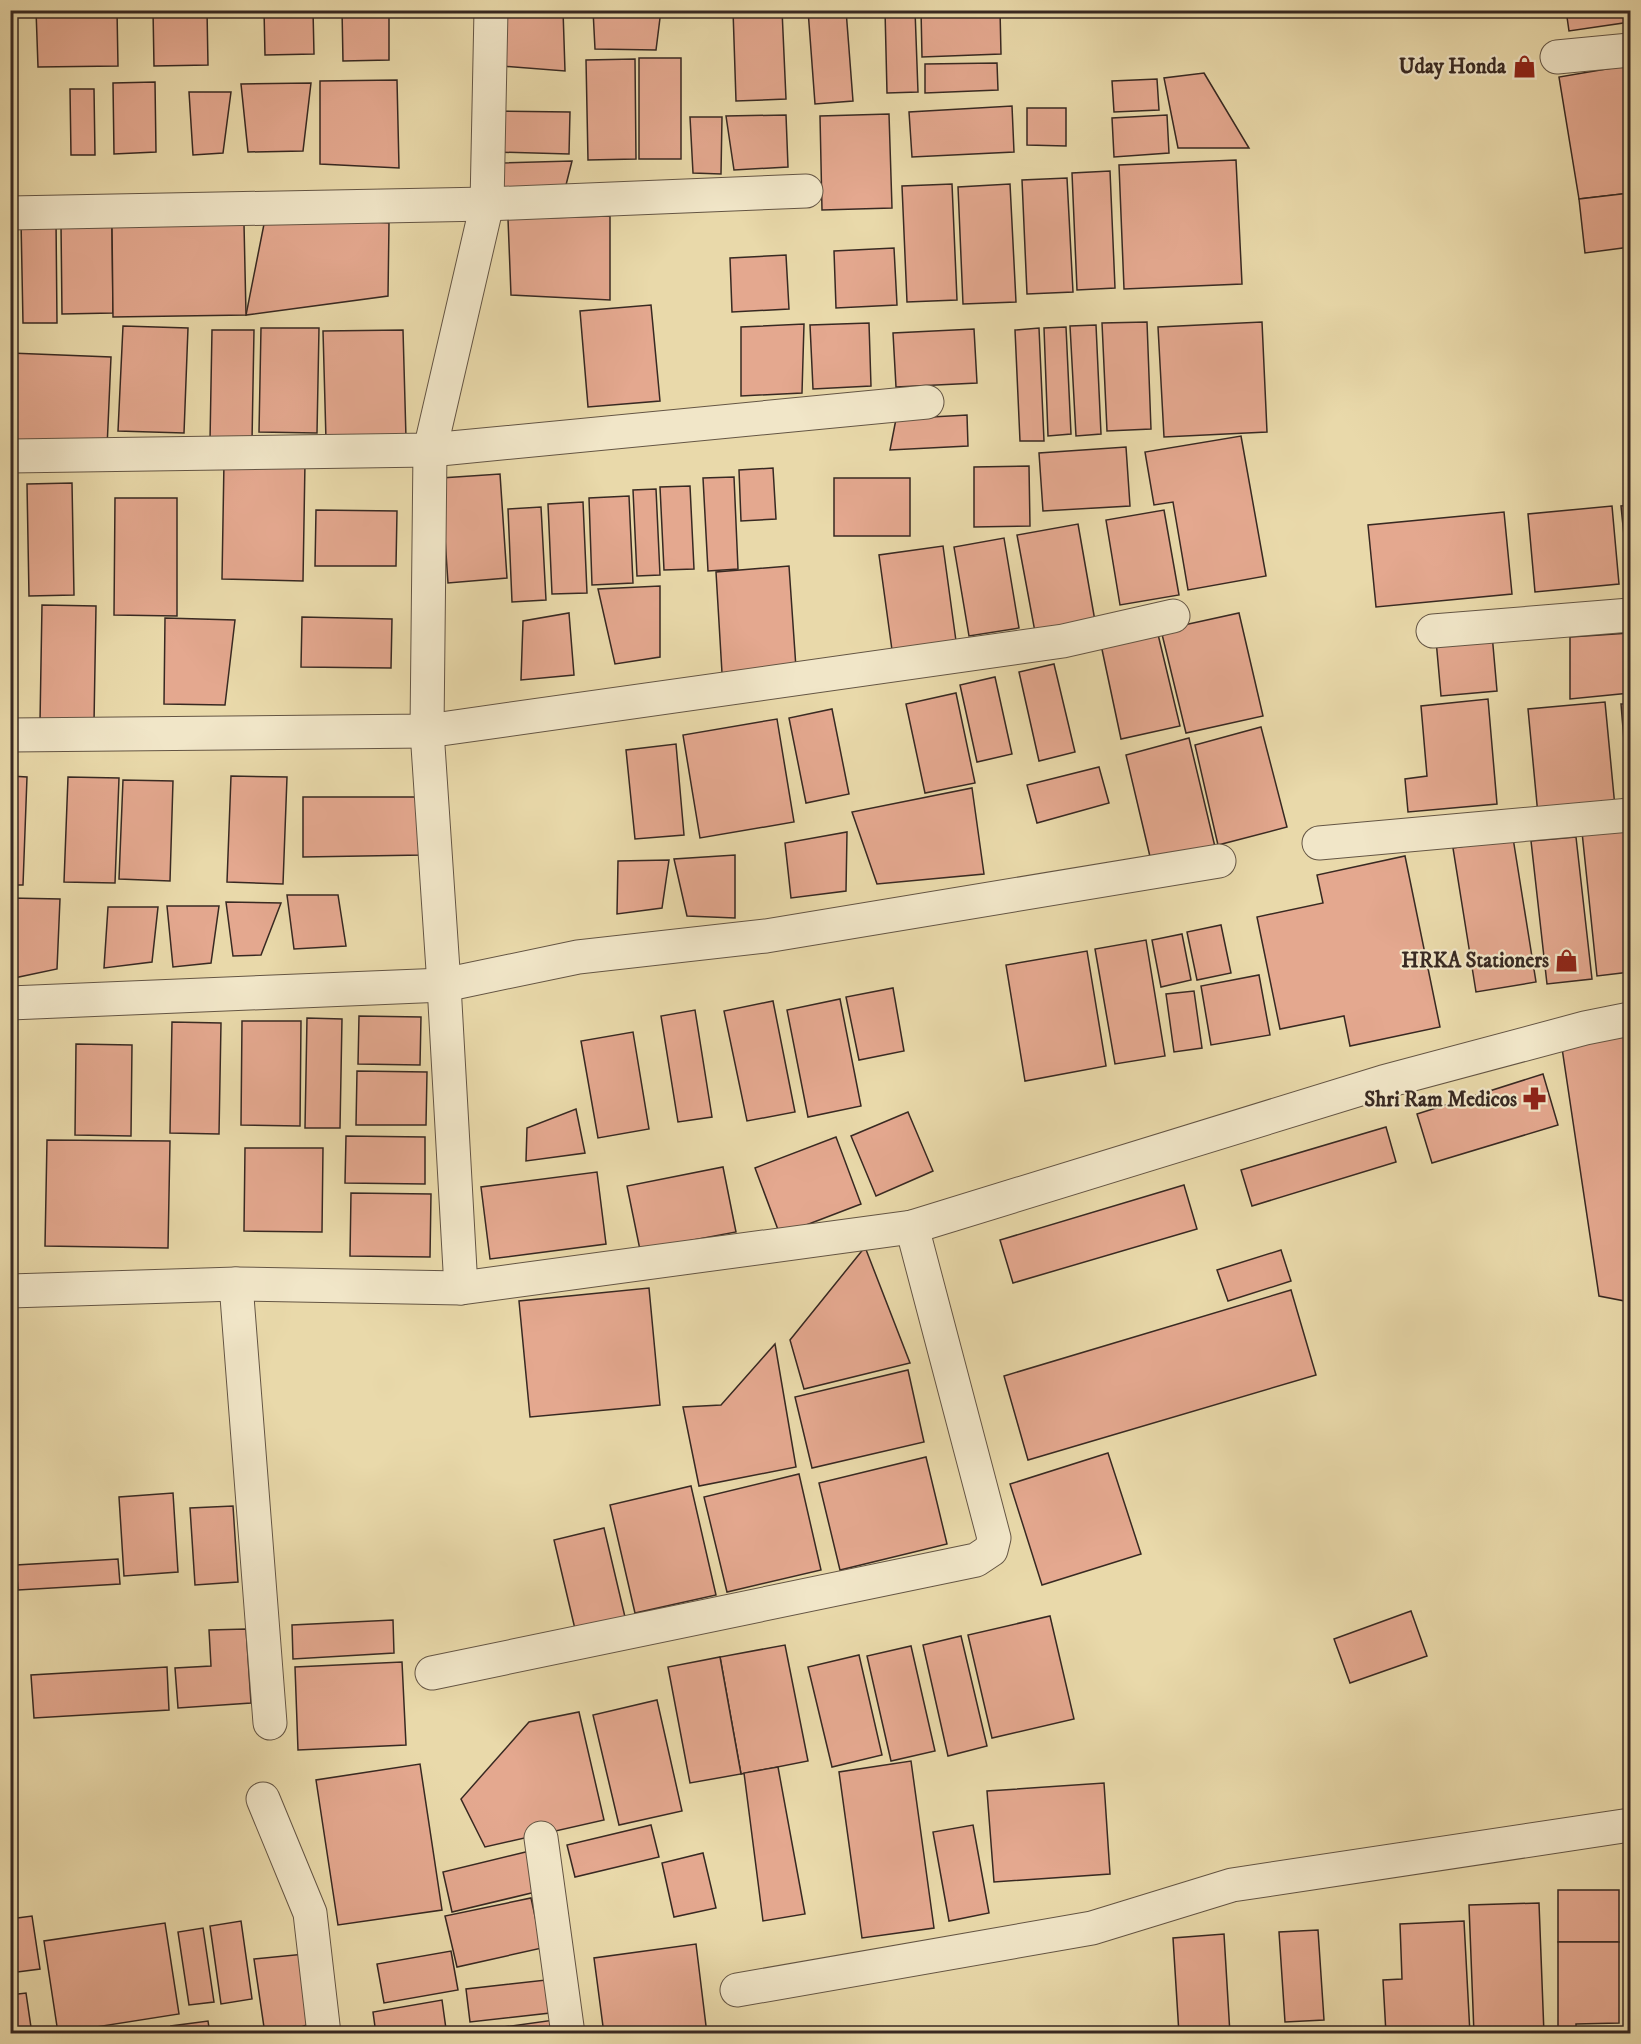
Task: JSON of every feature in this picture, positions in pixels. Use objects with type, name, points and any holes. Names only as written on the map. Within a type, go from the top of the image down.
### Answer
[{"type":"street","points":[[461,1288],[427,730],[430,450],[486,204],[491,10]]},
{"type":"street","points":[[1557,57],[1630,50]]},
{"type":"street","points":[[10,213],[486,204],[806,191]]},
{"type":"street","points":[[10,456],[430,450],[927,402]]},
{"type":"street","points":[[1432,631],[1630,615]]},
{"type":"street","points":[[10,735],[427,730],[1063,641],[1173,616]]},
{"type":"street","points":[[1319,843],[1630,814]]},
{"type":"street","points":[[10,1003],[444,985],[578,957],[766,936],[1219,861]]},
{"type":"street","points":[[10,1290],[236,1284],[461,1288],[912,1227],[1383,1082],[1585,1028],[1630,1019]]},
{"type":"street","points":[[432,1673],[976,1560],[991,1550],[994,1538],[912,1227]]},
{"type":"street","points":[[236,1284],[270,1723]]},
{"type":"street","points":[[263,1799],[310,1913],[324,2034]]},
{"type":"street","points":[[737,1990],[1092,1928],[1232,1885],[1630,1825]]},
{"type":"street","points":[[541,1838],[568,2034]]},
{"type":"building","points":[[36,10],[117,10],[118,66],[38,67]]},
{"type":"building","points":[[153,10],[207,10],[208,65],[154,66]]},
{"type":"building","points":[[264,10],[313,10],[314,54],[265,55]]},
{"type":"building","points":[[342,10],[389,10],[389,60],[343,61]]},
{"type":"building","points":[[500,10],[563,10],[565,71],[502,66]]},
{"type":"building","points":[[593,10],[661,10],[656,50],[595,49]]},
{"type":"building","points":[[733,10],[782,10],[786,99],[736,101]]},
{"type":"building","points":[[808,10],[846,10],[853,101],[815,104]]},
{"type":"building","points":[[885,10],[915,10],[918,92],[887,93]]},
{"type":"building","points":[[921,10],[1000,10],[1001,54],[922,57]]},
{"type":"building","points":[[1566,10],[1630,10],[1630,22],[1569,31]]},
{"type":"building","points":[[639,58],[681,58],[681,159],[639,159]]},
{"type":"building","points":[[635,59],[636,159],[588,160],[586,60]]},
{"type":"building","points":[[997,63],[998,90],[925,93],[925,64]]},
{"type":"building","points":[[1630,65],[1630,193],[1579,199],[1559,77]]},
{"type":"building","points":[[1204,73],[1249,148],[1178,148],[1164,78]]},
{"type":"building","points":[[1157,79],[1159,110],[1114,112],[1112,81]]},
{"type":"building","points":[[397,80],[399,168],[320,164],[320,81]]},
{"type":"building","points":[[155,82],[156,152],[114,154],[113,83]]},
{"type":"building","points":[[311,83],[303,151],[248,152],[241,84]]},
{"type":"building","points":[[70,89],[94,89],[95,155],[71,155]]},
{"type":"building","points":[[189,92],[231,92],[223,153],[193,155]]},
{"type":"building","points":[[1012,106],[1014,152],[912,157],[909,112]]},
{"type":"building","points":[[1027,108],[1066,108],[1066,146],[1027,145]]},
{"type":"building","points":[[496,111],[570,112],[569,154],[495,152]]},
{"type":"building","points":[[889,114],[892,208],[822,210],[820,116]]},
{"type":"building","points":[[786,115],[788,167],[734,170],[726,116]]},
{"type":"building","points":[[1167,115],[1169,153],[1114,157],[1112,118]]},
{"type":"building","points":[[690,117],[722,117],[721,174],[693,173]]},
{"type":"building","points":[[1236,160],[1242,284],[1124,289],[1119,165]]},
{"type":"building","points":[[572,161],[566,185],[497,193],[502,163]]},
{"type":"building","points":[[1110,171],[1115,288],[1077,290],[1072,173]]},
{"type":"building","points":[[1067,178],[1073,292],[1027,294],[1022,180]]},
{"type":"building","points":[[952,184],[957,300],[907,302],[902,186]]},
{"type":"building","points":[[1010,184],[1016,302],[963,304],[958,187]]},
{"type":"building","points":[[1630,193],[1630,247],[1585,253],[1579,199]]},
{"type":"building","points":[[266,214],[389,223],[388,296],[246,315]]},
{"type":"building","points":[[610,216],[610,300],[511,295],[508,219]]},
{"type":"building","points":[[56,220],[57,323],[23,323],[21,221]]},
{"type":"building","points":[[10,223],[15,223],[16,320],[10,320]]},
{"type":"building","points":[[112,224],[113,313],[62,314],[61,225]]},
{"type":"building","points":[[244,224],[246,315],[113,317],[112,226]]},
{"type":"building","points":[[894,248],[897,305],[836,308],[834,251]]},
{"type":"building","points":[[786,255],[789,309],[732,312],[730,258]]},
{"type":"building","points":[[651,305],[660,401],[588,407],[580,311]]},
{"type":"building","points":[[1147,322],[1151,429],[1107,431],[1102,323]]},
{"type":"building","points":[[1262,322],[1267,432],[1164,437],[1158,327]]},
{"type":"building","points":[[869,323],[871,386],[813,389],[810,325]]},
{"type":"building","points":[[804,324],[802,393],[741,396],[741,327]]},
{"type":"building","points":[[1096,325],[1101,434],[1076,436],[1070,326]]},
{"type":"building","points":[[123,326],[188,328],[184,433],[118,431]]},
{"type":"building","points":[[1066,327],[1071,434],[1048,436],[1044,328]]},
{"type":"building","points":[[261,328],[319,328],[317,433],[259,432]]},
{"type":"building","points":[[1039,328],[1044,441],[1020,441],[1015,330]]},
{"type":"building","points":[[974,329],[977,383],[896,387],[893,333]]},
{"type":"building","points":[[212,330],[254,330],[252,441],[210,441]]},
{"type":"building","points":[[403,330],[406,438],[326,440],[323,331]]},
{"type":"building","points":[[10,353],[111,357],[107,448],[10,443]]},
{"type":"building","points":[[967,415],[968,446],[890,450],[896,419]]},
{"type":"building","points":[[1241,436],[1266,576],[1188,590],[1173,502],[1154,505],[1145,452]]},
{"type":"building","points":[[1126,447],[1130,506],[1043,511],[1039,453]]},
{"type":"building","points":[[224,461],[305,462],[303,581],[222,579]]},
{"type":"building","points":[[1029,466],[1030,526],[974,527],[974,467]]},
{"type":"building","points":[[773,468],[776,519],[741,521],[739,470]]},
{"type":"building","points":[[500,474],[507,578],[448,583],[441,478]]},
{"type":"building","points":[[734,477],[738,569],[708,571],[703,478]]},
{"type":"building","points":[[834,478],[910,478],[910,536],[834,536]]},
{"type":"building","points":[[72,483],[74,595],[29,596],[27,484]]},
{"type":"building","points":[[690,486],[694,569],[664,570],[660,487]]},
{"type":"building","points":[[656,489],[660,575],[637,576],[633,490]]},
{"type":"building","points":[[629,496],[633,583],[592,585],[589,498]]},
{"type":"building","points":[[115,498],[177,498],[177,616],[114,615]]},
{"type":"building","points":[[583,502],[587,593],[552,594],[548,504]]},
{"type":"building","points":[[1630,505],[1630,585],[1629,585],[1621,506]]},
{"type":"building","points":[[1612,506],[1619,584],[1535,592],[1528,514]]},
{"type":"building","points":[[541,507],[546,600],[512,602],[508,509]]},
{"type":"building","points":[[316,510],[397,511],[396,566],[315,566]]},
{"type":"building","points":[[1164,510],[1179,595],[1120,605],[1106,520]]},
{"type":"building","points":[[1504,512],[1512,594],[1376,607],[1368,525]]},
{"type":"building","points":[[1078,524],[1095,621],[1035,632],[1017,535]]},
{"type":"building","points":[[1004,538],[1019,628],[969,636],[954,547]]},
{"type":"building","points":[[943,546],[956,641],[892,650],[879,555]]},
{"type":"building","points":[[789,566],[796,668],[722,673],[716,572]]},
{"type":"building","points":[[660,586],[660,657],[615,664],[598,589]]},
{"type":"building","points":[[42,605],[96,606],[94,723],[40,722]]},
{"type":"building","points":[[569,613],[574,675],[521,680],[523,621]]},
{"type":"building","points":[[1239,613],[1263,716],[1186,733],[1161,630]]},
{"type":"building","points":[[302,617],[392,619],[391,668],[301,667]]},
{"type":"building","points":[[165,618],[235,620],[225,705],[164,704]]},
{"type":"building","points":[[1156,626],[1180,726],[1121,739],[1100,640]]},
{"type":"building","points":[[1630,633],[1630,693],[1570,699],[1570,637]]},
{"type":"building","points":[[1492,634],[1497,691],[1441,696],[1436,640]]},
{"type":"building","points":[[1054,664],[1075,752],[1039,761],[1019,672]]},
{"type":"building","points":[[995,677],[1012,754],[977,762],[960,685]]},
{"type":"building","points":[[956,693],[975,783],[925,793],[906,704]]},
{"type":"building","points":[[1488,699],[1497,804],[1408,812],[1405,779],[1427,776],[1421,706]]},
{"type":"building","points":[[1605,702],[1615,807],[1538,815],[1528,709]]},
{"type":"building","points":[[1621,704],[1630,704],[1629,801]]},
{"type":"building","points":[[832,709],[849,794],[806,803],[789,718]]},
{"type":"building","points":[[777,719],[794,822],[700,838],[683,735]]},
{"type":"building","points":[[1261,727],[1287,827],[1218,845],[1195,745]]},
{"type":"building","points":[[1189,738],[1216,851],[1152,865],[1126,755]]},
{"type":"building","points":[[676,744],[684,835],[635,839],[626,750]]},
{"type":"building","points":[[1099,767],[1109,803],[1037,823],[1027,785]]},
{"type":"building","points":[[10,776],[27,777],[23,885],[10,885]]},
{"type":"building","points":[[231,776],[287,777],[283,884],[227,882]]},
{"type":"building","points":[[68,777],[119,778],[115,883],[64,882]]},
{"type":"building","points":[[123,780],[173,781],[170,881],[119,879]]},
{"type":"building","points":[[972,788],[984,874],[877,884],[852,812]]},
{"type":"building","points":[[303,797],[423,797],[423,855],[303,857]]},
{"type":"building","points":[[1630,827],[1630,972],[1597,976],[1582,832]]},
{"type":"building","points":[[847,832],[846,891],[791,898],[785,843]]},
{"type":"building","points":[[1576,837],[1592,979],[1547,984],[1531,841]]},
{"type":"building","points":[[1513,838],[1536,982],[1476,992],[1453,848]]},
{"type":"building","points":[[735,855],[735,918],[687,916],[674,859]]},
{"type":"building","points":[[1405,856],[1440,1027],[1350,1046],[1344,1016],[1280,1029],[1257,917],[1323,903],[1317,875]]},
{"type":"building","points":[[669,860],[662,908],[617,914],[618,861]]},
{"type":"building","points":[[287,895],[338,895],[346,946],[294,949]]},
{"type":"building","points":[[10,898],[60,899],[57,969],[14,978]]},
{"type":"building","points":[[226,902],[281,903],[261,955],[233,956]]},
{"type":"building","points":[[167,906],[219,906],[211,963],[173,967]]},
{"type":"building","points":[[108,907],[158,907],[152,962],[104,968]]},
{"type":"building","points":[[1221,925],[1231,973],[1197,980],[1187,932]]},
{"type":"building","points":[[1182,934],[1191,980],[1161,987],[1152,940]]},
{"type":"building","points":[[1146,940],[1165,1056],[1115,1064],[1095,949]]},
{"type":"building","points":[[1087,951],[1106,1066],[1025,1081],[1006,965]]},
{"type":"building","points":[[1259,975],[1270,1035],[1211,1045],[1201,986]]},
{"type":"building","points":[[893,988],[904,1051],[859,1060],[846,997]]},
{"type":"building","points":[[1194,991],[1202,1048],[1174,1052],[1166,994]]},
{"type":"building","points":[[840,999],[861,1106],[808,1117],[787,1010]]},
{"type":"building","points":[[773,1001],[795,1112],[747,1121],[724,1011]]},
{"type":"building","points":[[695,1010],[712,1117],[678,1122],[661,1016]]},
{"type":"building","points":[[359,1016],[421,1017],[420,1065],[358,1064]]},
{"type":"building","points":[[307,1018],[342,1019],[340,1128],[305,1128]]},
{"type":"building","points":[[242,1021],[301,1021],[300,1126],[241,1125]]},
{"type":"building","points":[[172,1022],[221,1023],[219,1134],[170,1133]]},
{"type":"building","points":[[1630,1031],[1630,1302],[1599,1296],[1562,1048]]},
{"type":"building","points":[[633,1032],[649,1129],[598,1138],[581,1041]]},
{"type":"building","points":[[76,1044],[132,1045],[131,1136],[75,1135]]},
{"type":"building","points":[[357,1071],[427,1072],[426,1125],[356,1125]]},
{"type":"building","points":[[1543,1074],[1558,1125],[1432,1163],[1417,1114]]},
{"type":"building","points":[[576,1109],[585,1153],[526,1161],[527,1128]]},
{"type":"building","points":[[908,1112],[933,1171],[876,1196],[851,1136]]},
{"type":"building","points":[[1386,1127],[1396,1162],[1252,1206],[1241,1170]]},
{"type":"building","points":[[346,1136],[425,1137],[425,1184],[345,1183]]},
{"type":"building","points":[[836,1137],[861,1204],[780,1235],[755,1168]]},
{"type":"building","points":[[47,1140],[170,1141],[168,1248],[45,1246]]},
{"type":"building","points":[[245,1148],[323,1148],[322,1232],[244,1231]]},
{"type":"building","points":[[723,1167],[736,1232],[640,1250],[627,1186]]},
{"type":"building","points":[[597,1172],[606,1244],[490,1259],[481,1187]]},
{"type":"building","points":[[1184,1185],[1197,1229],[1013,1283],[1000,1240]]},
{"type":"building","points":[[351,1193],[431,1194],[430,1257],[350,1256]]},
{"type":"building","points":[[865,1247],[910,1363],[804,1389],[790,1340]]},
{"type":"building","points":[[1281,1250],[1291,1281],[1228,1301],[1217,1270]]},
{"type":"building","points":[[649,1288],[660,1405],[530,1417],[519,1301]]},
{"type":"building","points":[[1291,1290],[1316,1375],[1028,1460],[1004,1376]]},
{"type":"building","points":[[775,1344],[796,1467],[699,1486],[683,1407],[721,1405]]},
{"type":"building","points":[[908,1370],[924,1442],[812,1468],[795,1397]]},
{"type":"building","points":[[1108,1453],[1141,1554],[1042,1585],[1010,1484]]},
{"type":"building","points":[[926,1457],[947,1544],[840,1570],[819,1483]]},
{"type":"building","points":[[799,1474],[821,1570],[727,1592],[704,1497]]},
{"type":"building","points":[[691,1486],[716,1595],[635,1613],[610,1505]]},
{"type":"building","points":[[173,1493],[178,1572],[124,1576],[119,1497]]},
{"type":"building","points":[[233,1506],[238,1582],[195,1585],[190,1508]]},
{"type":"building","points":[[604,1528],[625,1617],[575,1629],[554,1540]]},
{"type":"building","points":[[118,1559],[120,1584],[18,1590],[16,1565]]},
{"type":"building","points":[[1411,1611],[1427,1656],[1350,1683],[1334,1639]]},
{"type":"building","points":[[1050,1616],[1074,1719],[992,1738],[968,1635]]},
{"type":"building","points":[[393,1620],[394,1653],[293,1659],[292,1625]]},
{"type":"building","points":[[246,1629],[251,1703],[178,1708],[175,1668],[211,1666],[209,1630]]},
{"type":"building","points":[[961,1636],[987,1746],[948,1756],[923,1645]]},
{"type":"building","points":[[785,1645],[808,1761],[741,1774],[720,1657]]},
{"type":"building","points":[[911,1646],[935,1751],[891,1761],[867,1656]]},
{"type":"building","points":[[859,1655],[882,1755],[832,1767],[808,1667]]},
{"type":"building","points":[[720,1657],[741,1774],[690,1783],[668,1667]]},
{"type":"building","points":[[402,1662],[406,1745],[298,1750],[295,1667]]},
{"type":"building","points":[[167,1667],[169,1710],[34,1718],[31,1675]]},
{"type":"building","points":[[657,1700],[682,1811],[619,1825],[593,1715]]},
{"type":"building","points":[[579,1712],[604,1820],[485,1847],[461,1799],[529,1722]]},
{"type":"building","points":[[911,1761],[934,1928],[862,1938],[839,1772]]},
{"type":"building","points":[[420,1764],[442,1910],[338,1925],[316,1780]]},
{"type":"building","points":[[778,1767],[805,1914],[763,1921],[744,1773]]},
{"type":"building","points":[[1104,1783],[1110,1874],[994,1882],[987,1791]]},
{"type":"building","points":[[651,1825],[659,1857],[575,1877],[567,1845]]},
{"type":"building","points":[[973,1825],[989,1913],[949,1921],[933,1832]]},
{"type":"building","points":[[534,1850],[544,1890],[452,1912],[443,1872]]},
{"type":"building","points":[[703,1853],[716,1908],[674,1917],[662,1863]]},
{"type":"building","points":[[1558,1890],[1619,1890],[1619,1942],[1558,1942]]},
{"type":"building","points":[[531,1898],[542,1948],[457,1967],[445,1916]]},
{"type":"building","points":[[1539,1903],[1544,2034],[1474,2034],[1469,1905]]},
{"type":"building","points":[[32,1916],[40,1969],[10,1973],[10,1919]]},
{"type":"building","points":[[241,1921],[252,1999],[221,2004],[210,1926]]},
{"type":"building","points":[[1464,1921],[1470,2034],[1386,2034],[1383,1980],[1402,1979],[1400,1924]]},
{"type":"building","points":[[165,1923],[179,2014],[58,2033],[44,1941]]},
{"type":"building","points":[[203,1928],[214,2002],[189,2005],[178,1932]]},
{"type":"building","points":[[1318,1930],[1324,2020],[1285,2022],[1279,1932]]},
{"type":"building","points":[[1224,1934],[1230,2034],[1179,2034],[1173,1938]]},
{"type":"building","points":[[1558,1942],[1619,1942],[1619,2023],[1576,2024],[1576,2029],[1558,2030]]},
{"type":"building","points":[[696,1944],[707,2034],[604,2034],[594,1958]]},
{"type":"building","points":[[451,1951],[458,1990],[384,2003],[377,1964]]},
{"type":"building","points":[[305,1954],[310,2024],[279,2034],[265,2034],[254,1959]]},
{"type":"building","points":[[555,1979],[559,2012],[470,2022],[466,1989]]},
{"type":"building","points":[[26,1993],[32,2034],[10,2034],[10,1995]]},
{"type":"building","points":[[442,2000],[446,2029],[416,2034],[376,2034],[373,2012]]},
{"type":"building","points":[[554,2020],[556,2034],[476,2034],[475,2031]]},
{"type":"building","points":[[208,2021],[210,2034],[173,2034],[171,2026]]},
{"type":"place","name":"Uday Honda","points":[[1524,66]]},
{"type":"place","name":"HRKA Stationers","points":[[1567,960]]},
{"type":"place","name":"Shri Ram Medicos","points":[[1535,1099]]}]
